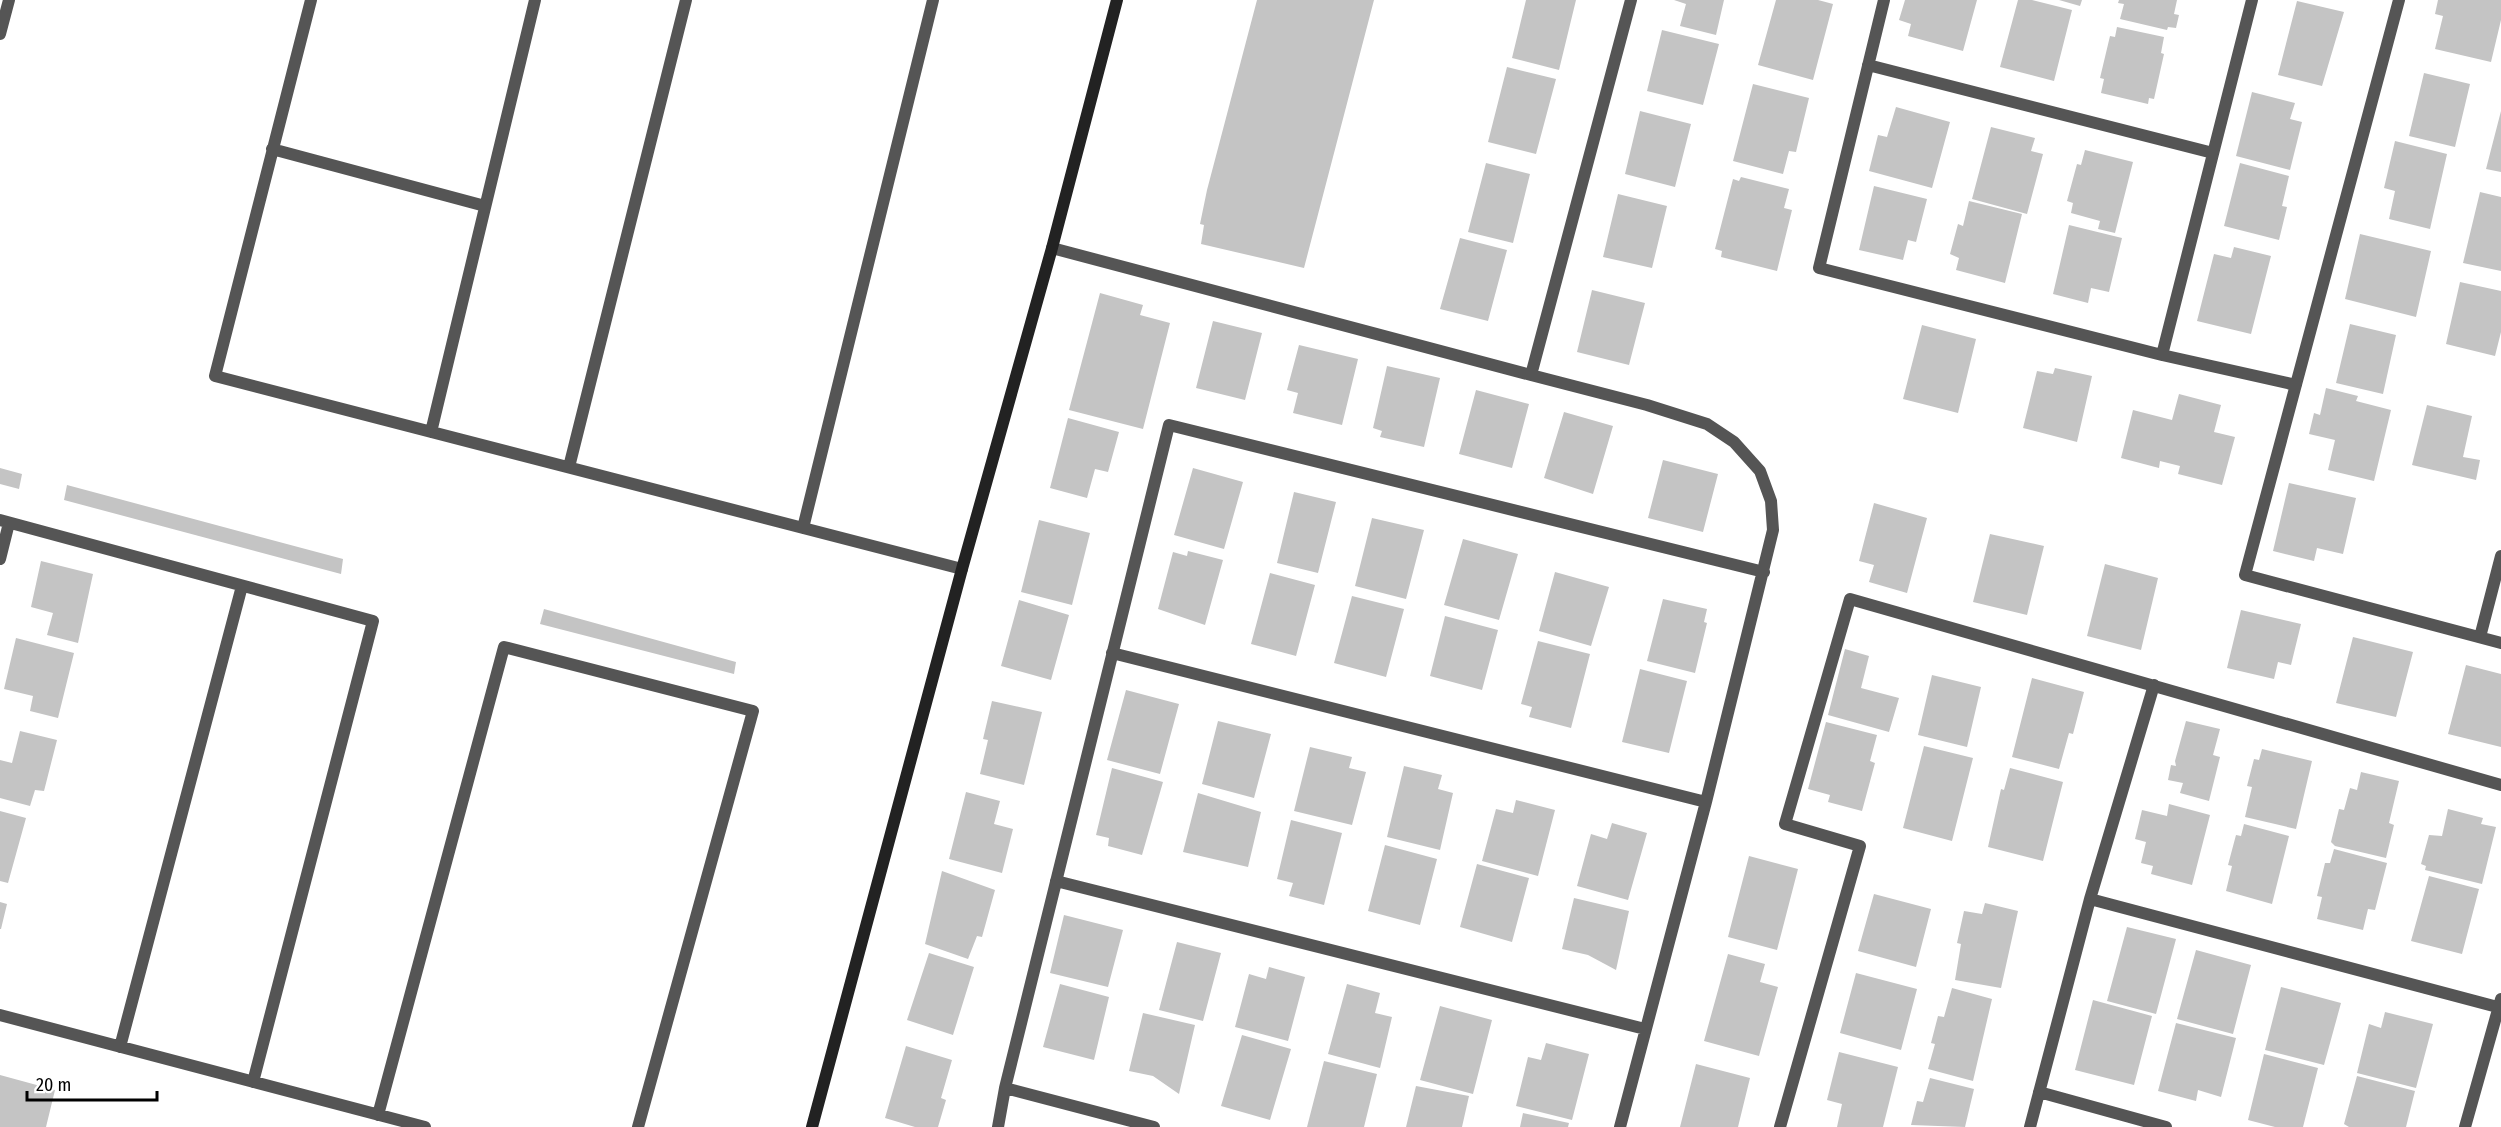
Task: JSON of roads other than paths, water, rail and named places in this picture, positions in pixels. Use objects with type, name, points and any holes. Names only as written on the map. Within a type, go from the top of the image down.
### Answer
[{"type":"street","points":[[0,34],[9,0]]},
{"type":"street","points":[[311,0],[215,376],[962,569]]},
{"type":"street","points":[[431,432],[535,0]]},
{"type":"street","points":[[569,467],[686,0]]},
{"type":"street","points":[[803,528],[933,0]]},
{"type":"street","points":[[812,1127],[962,569],[1052,248],[1117,0]]},
{"type":"street","points":[[1531,375],[1631,0]]},
{"type":"street","points":[[1884,0],[1819,268],[2162,355],[2296,385]]},
{"type":"street","points":[[2162,355],[2252,0]]},
{"type":"street","points":[[2399,0],[2245,575],[2501,643]]},
{"type":"street","points":[[1868,65],[2213,153]]},
{"type":"street","points":[[272,149],[485,207]]},
{"type":"street","points":[[1052,248],[1684,416],[1707,424],[1734,442],[1760,471],[1771,501],[1773,530],[1706,802],[1644,1029],[1620,1127]]},
{"type":"street","points":[[999,1127],[1005,1088],[1169,425],[1764,572]]},
{"type":"street","points":[[0,559],[5,521],[373,621],[254,1082]]},
{"type":"street","points":[[2480,637],[2501,556]]},
{"type":"street","points":[[120,1047],[242,586]]},
{"type":"street","points":[[1780,1127],[1860,846],[1785,824],[1850,599],[2501,785]]},
{"type":"street","points":[[378,1115],[504,647],[753,711],[638,1127]]},
{"type":"street","points":[[1112,653],[1706,802]]},
{"type":"street","points":[[2030,1127],[2090,899],[2154,685]]},
{"type":"street","points":[[1056,881],[1644,1029]]},
{"type":"street","points":[[2090,899],[2500,1005],[2465,1127]]},
{"type":"street","points":[[0,1016],[425,1127]]},
{"type":"street","points":[[1005,1088],[1154,1127]]},
{"type":"street","points":[[2039,1092],[2166,1127]]}]
